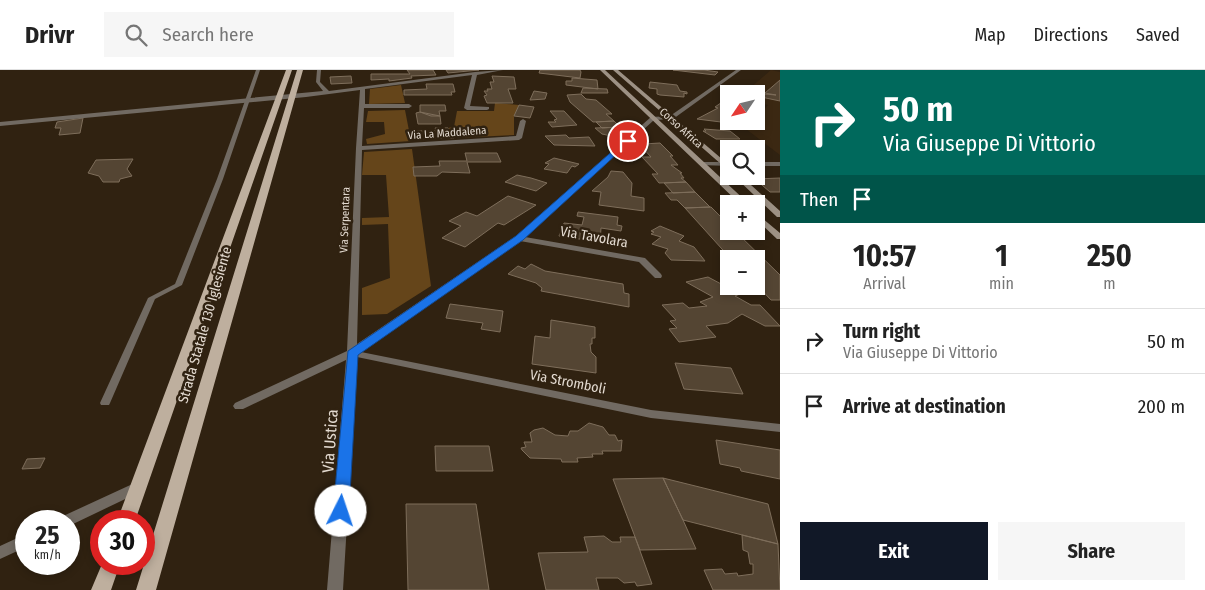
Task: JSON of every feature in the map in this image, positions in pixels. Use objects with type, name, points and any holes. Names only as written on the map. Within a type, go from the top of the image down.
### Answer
[{"type":"main road","name":"Strada Statale 130 Iglesiente","points":[[146,590],[287,97],[289,70]]},
{"type":"main road","name":"Strada Statale 130 Iglesiente","points":[[130,510],[287,97],[300,70]]},
{"type":"main road","points":[[101,590],[106,575]]},
{"type":"street","points":[[319,70],[318,82],[326,90]]},
{"type":"street","points":[[441,70],[445,77]]},
{"type":"street","points":[[0,124],[287,97],[326,90],[501,70]]},
{"type":"street","name":"Corso Africa","points":[[602,70],[736,195]]},
{"type":"street","name":"Corso Africa","points":[[615,70],[720,159]]},
{"type":"street","points":[[239,406],[352,353],[519,238],[653,118],[671,118],[739,70]]},
{"type":"street","points":[[475,73],[468,108],[487,108]]},
{"type":"street","name":"Via Serpentara","points":[[352,353],[358,148],[363,87]]},
{"type":"street","points":[[362,106],[409,106]]},
{"type":"street","name":"Via La Maddalena","points":[[358,148],[520,138],[523,121]]},
{"type":"street","points":[[703,164],[720,164]]},
{"type":"street","points":[[765,164],[780,164]]},
{"type":"street","points":[[747,185],[780,215]]},
{"type":"street","points":[[765,224],[780,238]]},
{"type":"street","name":"Via Tavolara","points":[[519,238],[642,260],[658,276]]},
{"type":"street","name":"Via Stromboli","points":[[352,353],[651,414],[780,428]]},
{"type":"street","name":"Via Ustica","points":[[335,590],[352,353]]},
{"type":"street","points":[[80,514],[138,486]]},
{"type":"street","points":[[0,553],[15,546]]},
{"type":"lane","points":[[105,403],[152,298],[178,285],[220,179],[258,70]]},
{"type":"shaded area","points":[[771,70],[780,72],[780,155],[765,144],[765,140],[760,140],[747,130],[765,130],[765,108],[768,105],[765,104],[765,85],[754,85]]},
{"type":"shaded area","points":[[401,85],[405,103],[369,104],[370,89]]},
{"type":"shaded area","points":[[495,103],[519,105],[514,116],[514,135],[454,138],[448,128],[454,127],[457,111],[494,111]]},
{"type":"shaded area","points":[[405,110],[411,141],[367,144],[366,139],[385,134],[384,122],[366,122],[368,111]]},
{"type":"shaded area","points":[[412,149],[431,286],[387,314],[362,315],[362,288],[390,278],[388,224],[362,225],[362,218],[389,217],[386,175],[362,175],[364,152]]},
{"type":"building","points":[[407,70],[433,70],[436,75],[411,76],[412,78],[389,81],[389,79],[371,80],[371,74],[410,74]]},
{"type":"building","points":[[446,70],[479,70],[448,73]]},
{"type":"building","points":[[540,70],[580,70],[581,72],[580,78],[539,73]]},
{"type":"building","points":[[673,70],[704,70],[718,72],[715,75]]},
{"type":"building","points":[[351,76],[352,83],[331,84],[330,77]]},
{"type":"building","points":[[492,76],[514,77],[516,89],[508,89],[513,103],[487,103],[484,96],[487,95],[484,91],[492,89],[490,82],[494,82]]},
{"type":"building","points":[[572,78],[597,80],[598,89],[566,85],[566,81],[572,81]]},
{"type":"building","points":[[780,80],[780,101],[765,98],[765,94],[776,95],[765,93]]},
{"type":"building","points":[[650,82],[677,85],[680,91],[687,92],[687,94],[684,93],[684,97],[660,95],[657,94],[657,89],[649,88]]},
{"type":"building","points":[[426,84],[453,84],[455,92],[451,92],[452,95],[404,95],[404,90],[427,89]]},
{"type":"building","points":[[583,88],[607,89],[608,93],[581,93]]},
{"type":"building","points":[[534,91],[547,93],[545,99],[530,100]]},
{"type":"building","points":[[581,94],[586,99],[596,100],[612,114],[606,114],[614,121],[593,122],[570,102],[567,95]]},
{"type":"building","points":[[720,104],[720,122],[697,119],[718,108],[715,107]]},
{"type":"building","points":[[420,105],[445,105],[446,111],[439,111],[440,116],[431,116],[420,112]]},
{"type":"building","points":[[519,105],[534,107],[530,118],[514,116]]},
{"type":"building","points":[[550,111],[564,111],[577,125],[552,127],[548,122],[556,122],[554,120],[557,119]]},
{"type":"building","points":[[416,113],[440,116],[441,124],[418,124]]},
{"type":"building","points":[[83,118],[80,133],[59,135],[61,128],[55,128],[57,122]]},
{"type":"building","points":[[614,121],[620,127],[602,128],[596,122]]},
{"type":"building","points":[[620,127],[624,130],[616,137],[602,134],[595,128]]},
{"type":"building","points":[[435,128],[448,128],[454,138],[420,139],[417,131],[437,131]]},
{"type":"building","points":[[704,129],[730,131],[740,139],[716,139],[703,131],[706,131]]},
{"type":"building","points":[[566,135],[569,138],[589,137],[595,146],[554,145],[545,136]]},
{"type":"building","points":[[660,143],[673,156],[670,156],[678,165],[671,165],[682,173],[680,173],[684,178],[681,178],[686,182],[659,183],[652,174],[658,174],[642,157],[651,157],[641,146],[645,146],[643,144]]},
{"type":"building","points":[[465,153],[497,153],[501,162],[467,162],[470,173],[442,172],[437,176],[414,176],[413,167],[440,166],[439,161],[467,161]]},
{"type":"building","points":[[554,158],[579,164],[575,167],[572,166],[567,173],[544,169],[549,164],[545,163]]},
{"type":"building","points":[[133,159],[127,169],[132,176],[120,179],[119,182],[103,182],[99,176],[88,173],[96,160]]},
{"type":"building","points":[[611,171],[623,172],[632,183],[631,196],[644,198],[644,211],[599,205],[601,192],[592,191],[608,177]]},
{"type":"building","points":[[517,175],[547,183],[536,191],[505,182]]},
{"type":"building","points":[[780,178],[780,192],[770,192],[762,185],[765,185],[765,179]]},
{"type":"building","points":[[686,182],[695,192],[673,193],[664,183]]},
{"type":"building","points":[[695,192],[710,207],[685,208],[677,200],[671,200],[665,193]]},
{"type":"building","points":[[508,196],[536,205],[504,225],[498,223],[465,247],[442,238],[461,226],[449,221],[466,212],[477,216]]},
{"type":"building","points":[[711,207],[720,216],[720,240],[744,240],[754,250],[723,250],[685,208]]},
{"type":"building","points":[[578,212],[618,217],[617,225],[622,226],[621,231],[601,228],[600,242],[559,236],[564,223],[582,225],[584,217],[577,216]]},
{"type":"building","points":[[660,226],[684,236],[679,241],[694,247],[705,261],[671,260],[665,253],[668,249],[652,244],[661,237],[651,234],[654,232],[651,231]]},
{"type":"building","points":[[765,260],[780,275],[780,300],[771,300],[765,294]]},
{"type":"building","points":[[531,264],[545,271],[623,284],[624,293],[629,294],[629,307],[541,291],[542,288],[536,283],[508,274],[518,266],[525,269]]},
{"type":"building","points":[[708,277],[720,283],[720,295],[738,295],[735,296],[751,305],[760,305],[780,326],[765,326],[742,314],[728,323],[706,326],[716,337],[679,342],[669,329],[677,328],[670,321],[676,320],[662,305],[683,303],[689,308],[707,306],[700,302],[713,297],[686,282]]},
{"type":"building","points":[[450,304],[503,311],[500,332],[481,329],[483,323],[446,318]]},
{"type":"building","points":[[551,320],[595,327],[595,338],[592,338],[592,344],[590,344],[591,352],[596,357],[596,373],[532,364],[535,336],[550,338]]},
{"type":"building","points":[[675,363],[731,368],[743,394],[684,389]]},
{"type":"building","points":[[589,423],[603,427],[609,435],[615,435],[618,441],[622,440],[621,451],[602,451],[603,454],[592,454],[593,457],[577,458],[578,462],[562,462],[561,459],[530,458],[521,448],[526,447],[524,442],[532,442],[530,433],[534,430],[543,428],[555,435],[568,436],[570,431],[578,431]]},
{"type":"building","points":[[716,440],[780,450],[780,479],[741,471],[740,468],[720,464]]},
{"type":"building","points":[[435,446],[489,446],[493,471],[436,471]]},
{"type":"building","points":[[45,458],[40,468],[22,469],[27,459]]},
{"type":"building","points":[[663,478],[696,549],[640,550],[613,479]]},
{"type":"building","points":[[663,478],[768,504],[778,544],[683,520]]},
{"type":"building","points":[[406,504],[476,504],[489,590],[408,590]]},
{"type":"building","points":[[742,535],[778,544],[780,590],[713,590],[704,570],[722,569],[725,574],[737,573],[738,576],[753,574],[753,564],[750,564],[748,552],[743,550]]},
{"type":"building","points":[[604,536],[612,542],[621,542],[620,537],[635,537],[652,584],[637,586],[635,582],[624,583],[618,578],[596,578],[599,590],[546,590],[538,553],[588,552],[584,537]]},
{"type":"route","points":[[341,511],[352,353],[519,238],[628,141]]}]
